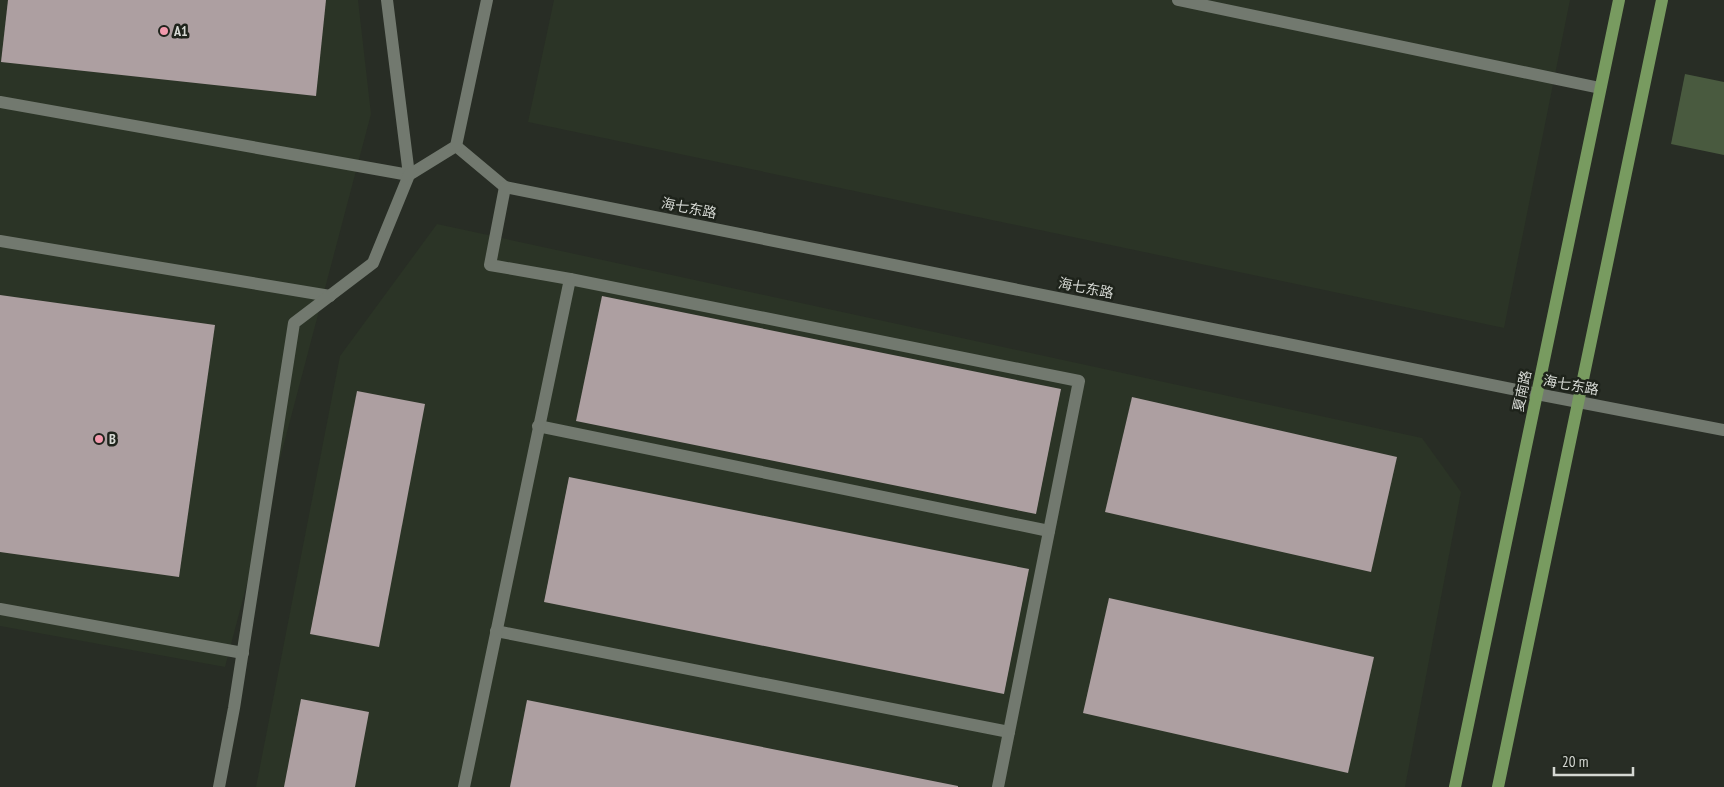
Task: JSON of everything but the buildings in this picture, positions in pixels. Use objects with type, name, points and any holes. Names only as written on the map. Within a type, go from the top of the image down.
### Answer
[{"type":"main road","name":"夏南路","points":[[1455,787],[1619,0]]},
{"type":"main road","points":[[1498,787],[1662,0]]},
{"type":"street","points":[[220,787],[243,653],[294,323],[373,263],[409,175],[387,0]]},
{"type":"street","points":[[0,102],[409,175],[456,146],[487,0]]},
{"type":"street","points":[[1178,0],[1600,88]]},
{"type":"street","name":"海七东路","points":[[456,146],[505,187],[1724,430]]},
{"type":"street","points":[[505,187],[490,265],[570,279],[1079,380],[998,787]]},
{"type":"street","points":[[0,242],[330,296]]},
{"type":"street","points":[[464,787],[570,279]]},
{"type":"street","points":[[538,426],[1049,531]]},
{"type":"street","points":[[0,609],[243,653]]},
{"type":"street","points":[[496,631],[1009,732]]},
{"type":"shaded area","points":[[0,0],[358,0],[371,114],[225,667],[0,626]]},
{"type":"shaded area","points":[[554,0],[1570,0],[1504,328],[528,122]]},
{"type":"shaded area","points":[[437,224],[1422,438],[1461,492],[1405,787],[256,787],[340,356]]},
{"type":"green space","points":[[1685,74],[1724,82],[1724,155],[1671,144]]},
{"type":"place","name":"A1","points":[[164,31]]},
{"type":"place","name":"B","points":[[99,439]]}]
